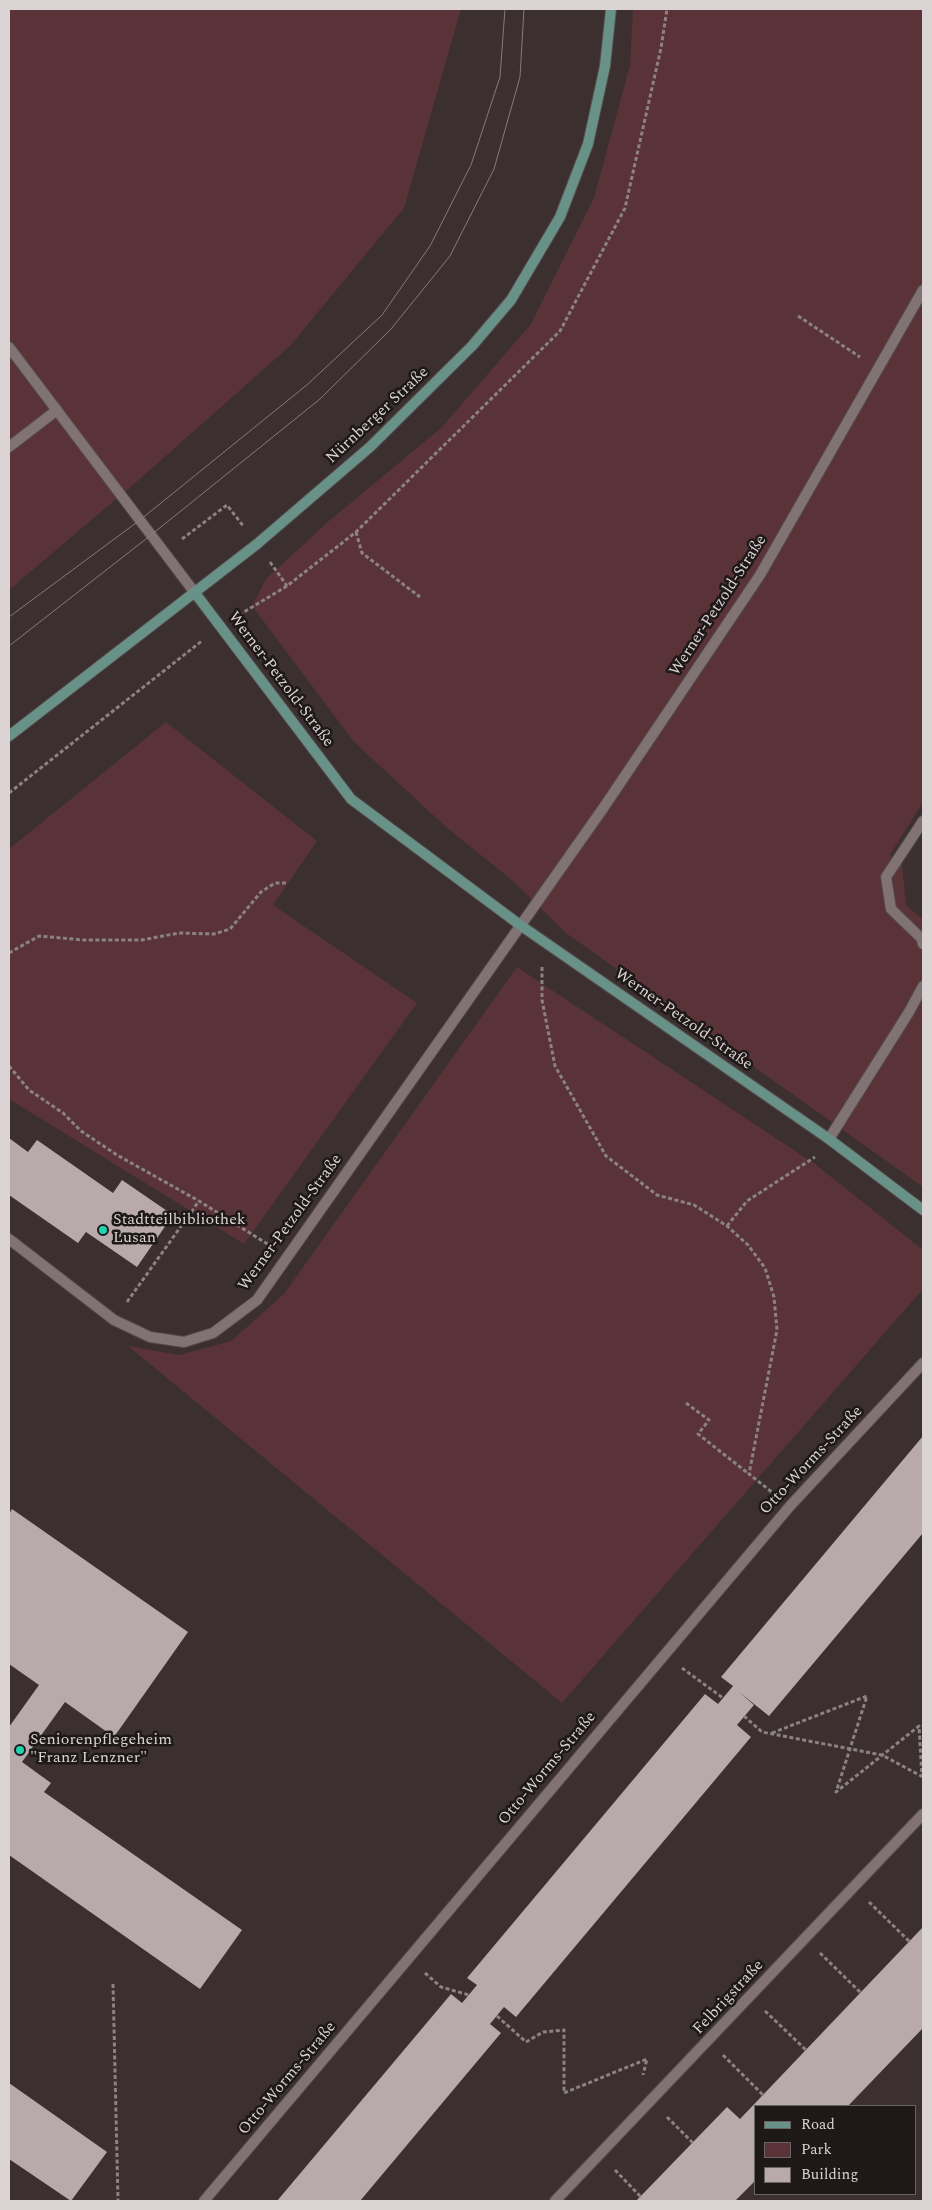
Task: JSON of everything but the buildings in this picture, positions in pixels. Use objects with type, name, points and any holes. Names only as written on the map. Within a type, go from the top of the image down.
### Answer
[{"type":"street","name":"Nürnberger Straße","points":[[9,736],[257,544],[370,447],[472,346],[511,300],[560,217],[588,144],[605,66],[611,9]]},
{"type":"street","name":"Werner-Petzold-Straße","points":[[9,1239],[114,1320],[150,1337],[184,1342],[213,1333],[257,1300],[286,1256],[604,807],[760,575],[923,290]]},
{"type":"street","name":"Werner-Petzold-Straße","points":[[9,347],[351,799],[520,925],[829,1139],[923,1210]]},
{"type":"street","points":[[9,447],[58,410]]},
{"type":"street","points":[[923,821],[886,877],[890,909],[922,938],[923,944]]},
{"type":"street","points":[[829,1139],[909,1012],[923,986]]},
{"type":"street","name":"Otto-Worms-Straße","points":[[204,2201],[663,1654],[790,1506],[923,1364]]},
{"type":"street","name":"Felbrigstraße","points":[[555,2201],[923,1814]]},
{"type":"path","points":[[798,316],[878,369]]},
{"type":"path","points":[[356,532],[362,553],[420,597]]},
{"type":"path","points":[[9,952],[39,936],[84,940],[142,940],[179,934],[214,934],[230,929],[261,892],[274,883],[288,882]]},
{"type":"path","points":[[541,940],[542,1000],[555,1066],[606,1156],[656,1196],[694,1205],[727,1226],[748,1245],[765,1268],[774,1297],[778,1330],[749,1474]]},
{"type":"path","points":[[9,1066],[29,1090],[63,1113],[81,1131],[117,1156],[200,1201],[286,1256]]},
{"type":"path","points":[[727,1226],[747,1202],[816,1156],[829,1139]]},
{"type":"path","points":[[131,1297],[200,1201]]},
{"type":"path","points":[[686,1403],[709,1420],[698,1434],[790,1506]]},
{"type":"path","points":[[663,1654],[723,1698]]},
{"type":"path","points":[[772,1733],[868,1696],[836,1792],[919,1726],[923,1777]]},
{"type":"path","points":[[744,1716],[762,1732],[882,1755],[923,1777]]},
{"type":"path","points":[[854,1888],[910,1942]]},
{"type":"path","points":[[804,1939],[861,1993]]},
{"type":"path","points":[[113,1984],[118,2201]]},
{"type":"path","points":[[441,1988],[469,1994]]},
{"type":"path","points":[[750,1996],[806,2050]]},
{"type":"path","points":[[497,2016],[526,2042],[543,2032],[564,2030],[564,2093],[647,2058],[642,2076]]},
{"type":"path","points":[[709,2040],[763,2095]]},
{"type":"path","points":[[652,2101],[693,2143]]},
{"type":"path","points":[[600,2155],[640,2197]]},
{"type":"green space","points":[[9,9],[461,9],[404,208],[290,346],[141,478],[9,590]]},
{"type":"green space","points":[[633,9],[923,9],[923,802],[890,855],[902,864],[906,905],[923,920],[923,1187],[566,933],[513,881],[446,827],[354,742],[252,606],[266,579],[330,520],[441,428],[531,324],[594,198],[630,65]]},
{"type":"green space","points":[[166,722],[317,841],[273,905],[417,1003],[244,1244],[9,1099],[9,849]]},
{"type":"green space","points":[[517,967],[815,1164],[923,1250],[923,1289],[562,1703],[128,1346],[179,1355],[231,1341],[284,1294]]},
{"type":"tram line","points":[[9,617],[140,520],[308,384],[382,315],[430,246],[471,165],[500,77],[505,9]]},
{"type":"tram line","points":[[9,646],[320,399],[391,329],[450,256],[494,169],[520,77],[524,9]]},
{"type":"place","name":"Stadtteilbibliothek Lusan","points":[[103,1230]]},
{"type":"place","name":"Seniorenpflegeheim \"Franz Lenzner\"","points":[[20,1750]]}]
